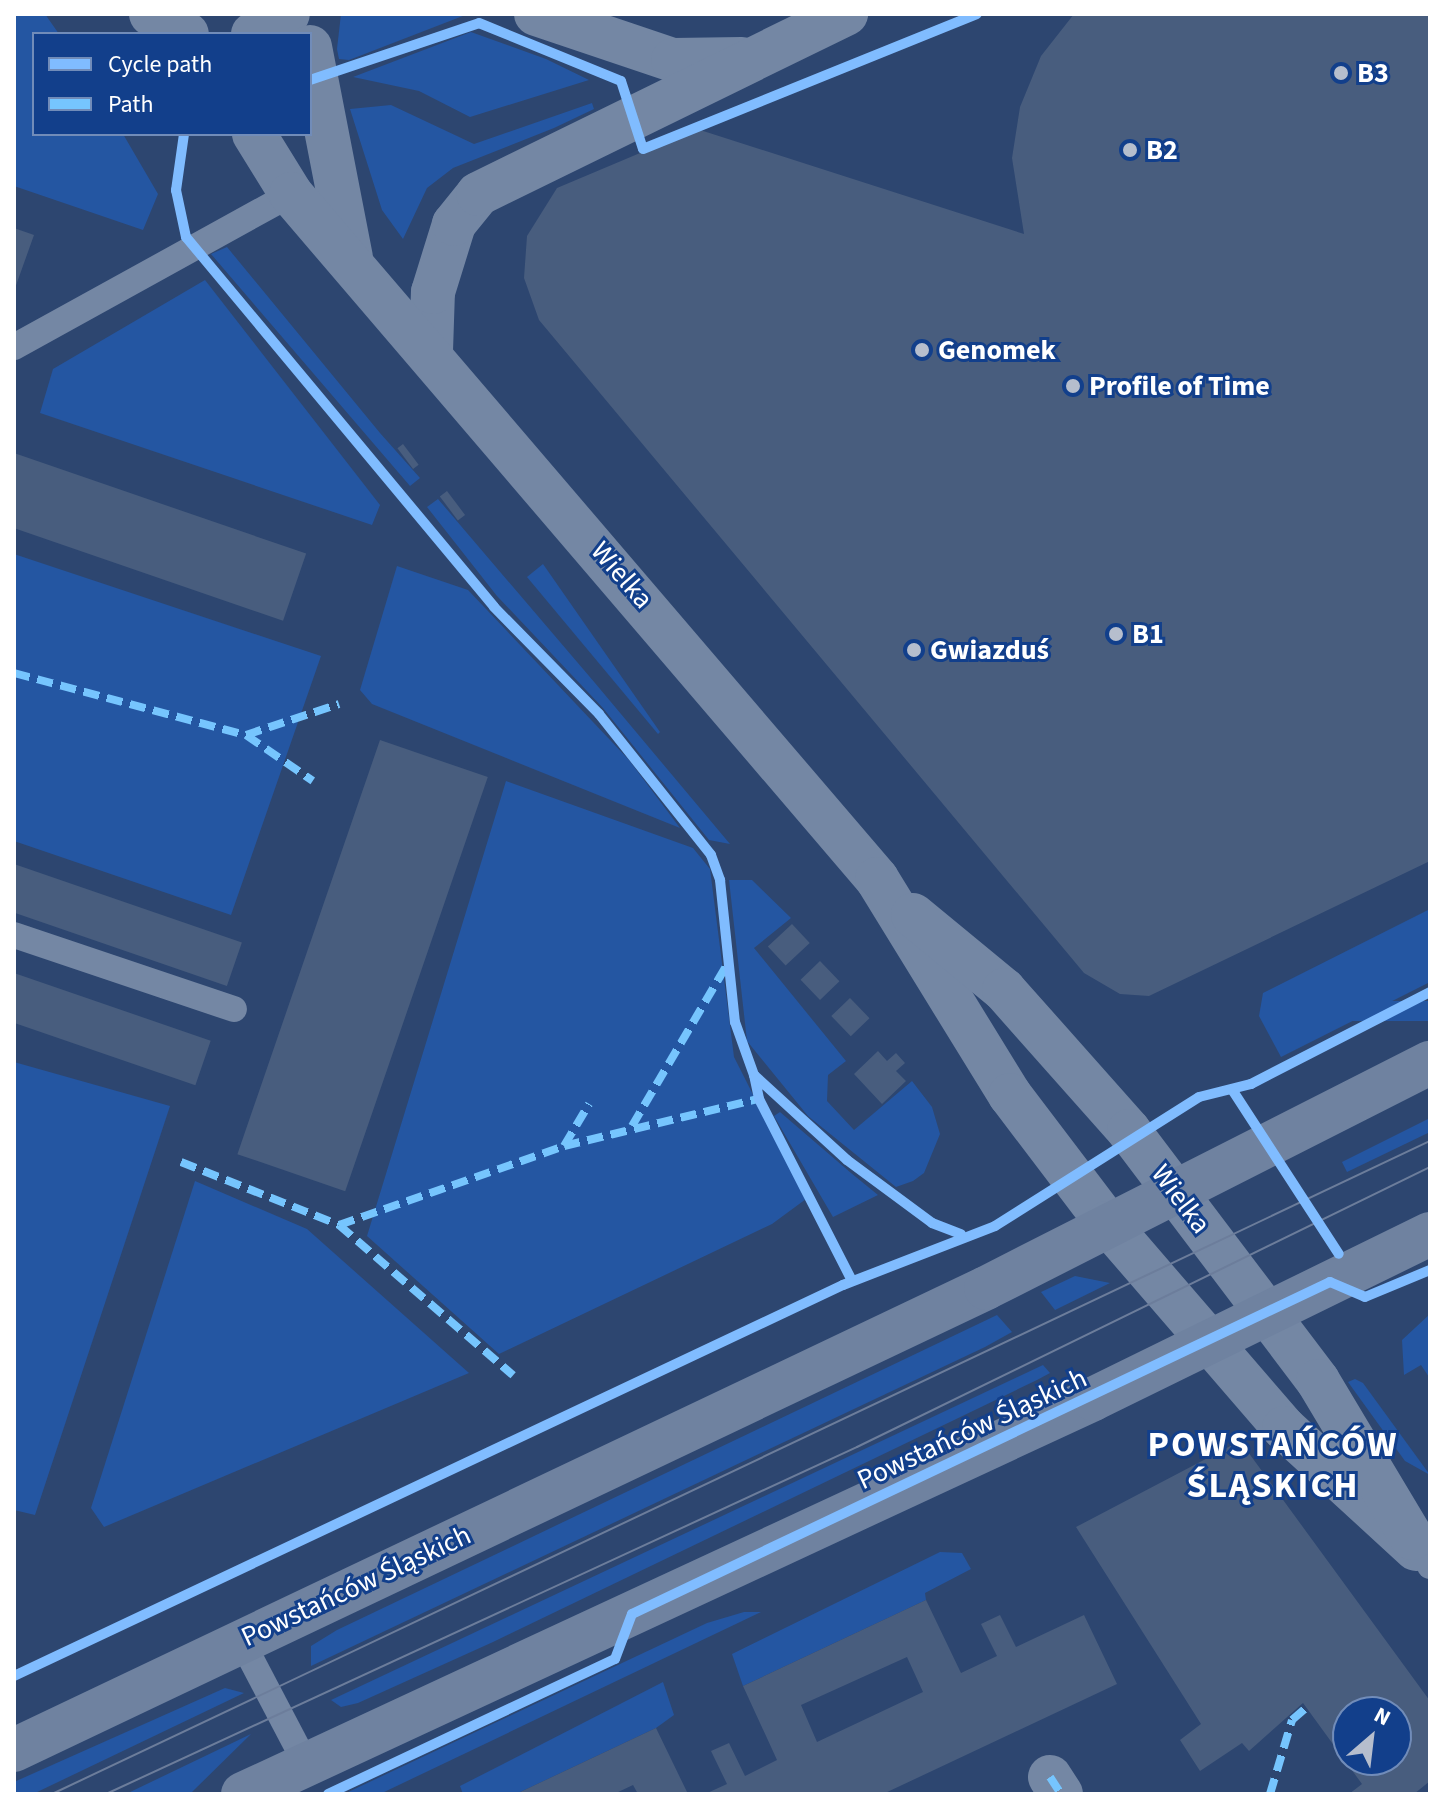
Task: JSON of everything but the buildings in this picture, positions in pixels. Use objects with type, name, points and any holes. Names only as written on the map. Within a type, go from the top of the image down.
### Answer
[{"type":"main road","name":"Powstańców Śląskich","points":[[14,1750],[986,1288],[1107,1223],[1430,1063]]},
{"type":"main road","name":"Powstańców Śląskich","points":[[243,1794],[1430,1234]]},
{"type":"street","points":[[151,14],[183,32]]},
{"type":"street","points":[[256,32],[288,14]]},
{"type":"street","points":[[536,14],[673,60],[758,57]]},
{"type":"street","points":[[431,351],[433,292],[454,224],[478,194],[846,14]]},
{"type":"street","name":"Wielka","points":[[312,57],[351,257]]},
{"type":"street","name":"Wielka","points":[[255,136],[291,194],[351,257],[890,896],[1010,1095],[1107,1223],[1295,1439],[1424,1547]]},
{"type":"street","name":"Wielka","points":[[890,896],[1004,990],[1175,1191],[1323,1388],[1424,1547]]},
{"type":"lane","points":[[14,347],[291,194]]},
{"type":"lane","points":[[14,935],[234,1009]]},
{"type":"lane","points":[[241,1640],[306,1764]]},
{"type":"shaded area","points":[[14,14],[45,14],[58,32],[32,32],[32,136],[124,136],[158,194],[143,230],[14,186]]},
{"type":"shaded area","points":[[341,14],[468,14],[349,60],[339,59],[337,49]]},
{"type":"shaded area","points":[[471,32],[546,59],[589,80],[470,117],[419,91],[353,77]]},
{"type":"shaded area","points":[[592,103],[594,109],[554,128],[453,168],[427,188],[403,239],[382,210],[350,109],[391,105],[474,144]]},
{"type":"shaded area","points":[[227,247],[420,478],[410,486],[211,254]]},
{"type":"shaded area","points":[[205,280],[380,505],[372,525],[40,413],[53,369]]},
{"type":"shaded area","points":[[438,499],[730,844],[709,840],[603,708],[497,596],[427,507]]},
{"type":"shaded area","points":[[14,554],[321,656],[231,915],[14,841]]},
{"type":"shaded area","points":[[543,564],[660,732],[658,734],[527,577]]},
{"type":"shaded area","points":[[397,566],[468,590],[629,760],[680,828],[372,704],[360,690]]},
{"type":"shaded area","points":[[506,781],[693,848],[710,869],[734,1057],[806,1199],[772,1224],[499,1354],[367,1236]]},
{"type":"shaded area","points":[[729,880],[752,880],[791,918],[754,948],[846,1061],[828,1075],[827,1101],[854,1130],[912,1081],[932,1107],[940,1134],[924,1173],[913,1181],[896,1187],[808,1116],[747,1041]]},
{"type":"shaded area","points":[[1430,909],[1430,982],[1281,1057],[1259,1016],[1263,993]]},
{"type":"shaded area","points":[[1271,1001],[1430,1001],[1430,1021],[1271,1021]]},
{"type":"shaded area","points":[[14,1062],[170,1106],[35,1515],[14,1510]]},
{"type":"shaded area","points":[[780,1112],[878,1195],[833,1217],[774,1116]]},
{"type":"shaded area","points":[[1430,1118],[1430,1132],[1347,1172],[1342,1162]]},
{"type":"shaded area","points":[[195,1181],[307,1229],[469,1373],[104,1527],[91,1508]]},
{"type":"shaded area","points":[[1075,1276],[1110,1283],[1055,1310],[1041,1292]]},
{"type":"shaded area","points":[[1430,1314],[1429,1377],[1421,1365],[1404,1375],[1402,1340]]},
{"type":"shaded area","points":[[997,1315],[1012,1332],[985,1347],[311,1666],[311,1646],[337,1630]]},
{"type":"shaded area","points":[[1043,1365],[1050,1373],[1037,1380],[493,1642],[358,1703],[341,1707],[331,1700]]},
{"type":"shaded area","points":[[1355,1379],[1363,1383],[1430,1475],[1405,1461],[1348,1382]]},
{"type":"shaded area","points":[[940,1552],[962,1553],[971,1569],[925,1593],[926,1600],[743,1686],[732,1654]]},
{"type":"shaded area","points":[[744,1612],[761,1612],[380,1794],[344,1794],[707,1623]]},
{"type":"shaded area","points":[[663,1682],[674,1715],[656,1728],[516,1794],[463,1794],[460,1786]]},
{"type":"shaded area","points":[[225,1688],[244,1693],[33,1794],[14,1794],[14,1782]]},
{"type":"shaded area","points":[[251,1734],[192,1792],[126,1794]]},
{"type":"tram line","points":[[52,1794],[1430,1141]]},
{"type":"tram line","points":[[106,1794],[857,1447],[1430,1167]]},
{"type":"marked path","points":[[14,673],[246,735],[339,704]]},
{"type":"marked path","points":[[246,735],[313,781]]},
{"type":"marked path","points":[[632,1126],[727,965]]},
{"type":"marked path","points":[[181,1162],[339,1225],[564,1146],[759,1099]]},
{"type":"marked path","points":[[564,1146],[589,1104]]},
{"type":"marked path","points":[[339,1225],[513,1375]]},
{"type":"marked path","points":[[1270,1794],[1292,1720],[1306,1708]]},
{"type":"marked path","points":[[1050,1777],[1061,1794]]},
{"type":"cycle path","points":[[621,81],[643,149],[977,14]]},
{"type":"cycle path","points":[[312,79],[479,23],[621,81]]},
{"type":"cycle path","points":[[184,136],[176,190],[186,237],[494,607],[599,714],[711,855],[720,880],[735,1022],[754,1075],[847,1160],[932,1223],[961,1234]]},
{"type":"cycle path","points":[[14,1676],[843,1285],[995,1226],[1199,1097],[1251,1084],[1430,992]]},
{"type":"cycle path","points":[[754,1075],[759,1099],[852,1281]]},
{"type":"cycle path","points":[[1233,1091],[1339,1254]]},
{"type":"cycle path","points":[[328,1794],[615,1659],[632,1614],[1330,1282],[1365,1297],[1430,1270]]},
{"type":"place","name":"B3","points":[[1341,73]]},
{"type":"place","name":"B2","points":[[1130,150]]},
{"type":"place","name":"Genomek","points":[[922,350]]},
{"type":"place","name":"Profile of Time","points":[[1073,386]]},
{"type":"place","name":"B1","points":[[1116,634]]},
{"type":"place","name":"Gwiazduś","points":[[914,650]]},
{"type":"district","name":"POWSTAŃCÓW ŚLĄSKICH","points":[[1273,1464]]}]
